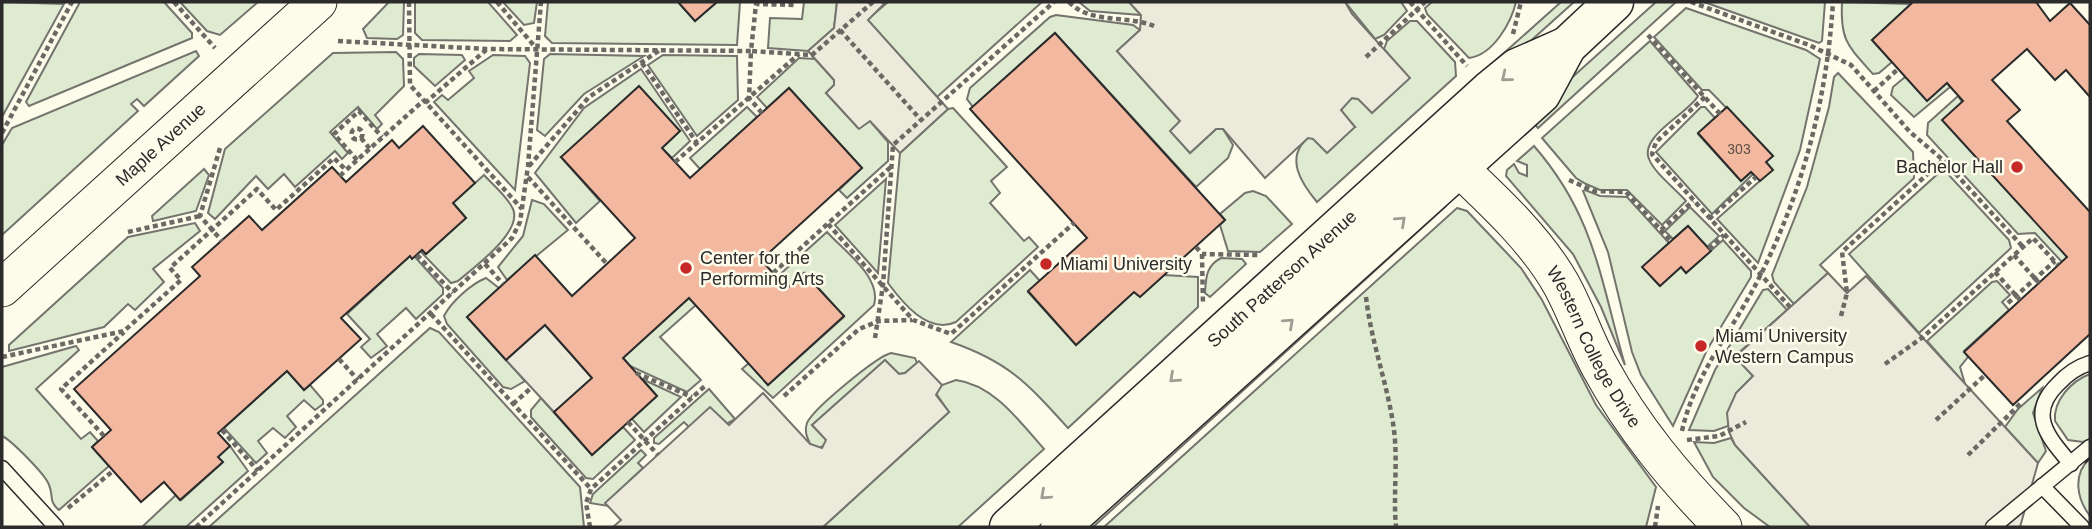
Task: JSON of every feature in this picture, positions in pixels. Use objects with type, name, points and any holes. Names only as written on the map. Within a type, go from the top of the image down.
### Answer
[{"type":"highway","name":"South Patterson Avenue","points":[[1060,527],[1541,94],[1567,46],[1614,2]]},
{"type":"highway","name":"South Patterson Avenue","points":[[1009,527],[1490,90],[1517,68],[1567,46]]},
{"type":"street","name":"Maple Avenue","points":[[2,288],[317,2]]},
{"type":"street","name":"Western College Drive","points":[[1459,168],[1535,248],[1561,284],[1599,365],[1644,439],[1668,469],[1723,527]]},
{"type":"lane","points":[[2071,464],[2045,428],[2040,410],[2044,397],[2059,382],[2073,370],[2090,363]]},
{"type":"lane","points":[[1993,527],[2090,447]]},
{"type":"lane","points":[[2,468],[53,525]]},
{"type":"lane","points":[[2042,486],[2082,527]]},
{"type":"path","points":[[2,133],[72,2]]},
{"type":"path","points":[[174,2],[215,48]]},
{"type":"path","points":[[410,2],[410,85],[522,209]]},
{"type":"path","points":[[497,2],[536,48]]},
{"type":"path","points":[[196,527],[512,238],[522,209],[527,177],[541,2]]},
{"type":"path","points":[[762,113],[749,97],[756,4],[795,5],[795,2]]},
{"type":"path","points":[[875,338],[883,285],[894,164],[893,145],[1054,2]]},
{"type":"path","points":[[1069,2],[1078,11],[1091,15],[1140,21],[1154,26]]},
{"type":"path","points":[[1410,2],[1472,72]]},
{"type":"path","points":[[1366,57],[1425,2]]},
{"type":"path","points":[[1513,34],[1521,2]]},
{"type":"path","points":[[1691,2],[1851,65],[1910,132],[1943,160],[2023,247]]},
{"type":"path","points":[[1746,422],[1718,436],[1693,437],[1679,443],[1686,411],[1704,371],[1761,275],[1801,181],[1815,132],[1830,55],[1833,2]]},
{"type":"path","points":[[338,41],[409,47],[751,51],[812,55],[870,3]]},
{"type":"path","points":[[840,30],[921,120]]},
{"type":"path","points":[[1648,35],[1720,114]]},
{"type":"path","points":[[340,176],[487,49]]},
{"type":"path","points":[[528,166],[575,110],[661,50]]},
{"type":"path","points":[[675,162],[799,53]]},
{"type":"path","points":[[642,63],[696,143]]},
{"type":"path","points":[[1874,91],[1898,69]]},
{"type":"path","points":[[1705,97],[1656,142],[1652,149],[1655,161],[1790,307]]},
{"type":"path","points":[[357,160],[334,134],[359,111],[382,138]]},
{"type":"path","points":[[2,122],[9,119]]},
{"type":"path","points":[[347,123],[353,130],[361,131]]},
{"type":"path","points":[[370,123],[361,131],[361,138],[370,149]]},
{"type":"path","points":[[352,138],[353,130]]},
{"type":"path","points":[[344,145],[352,138],[361,138]]},
{"type":"path","points":[[200,216],[220,148]]},
{"type":"path","points":[[104,436],[61,389],[181,280],[170,268],[257,189],[276,210],[334,158],[346,170]]},
{"type":"path","points":[[1841,316],[1847,293],[1842,252],[1943,160]]},
{"type":"path","points":[[773,273],[894,164]]},
{"type":"path","points":[[527,177],[607,264]]},
{"type":"path","points":[[1709,219],[1756,177]]},
{"type":"path","points":[[1569,180],[1594,191],[1626,192],[1671,241]]},
{"type":"path","points":[[1661,230],[1693,201]]},
{"type":"path","points":[[200,216],[222,241]]},
{"type":"path","points":[[128,232],[200,216]]},
{"type":"path","points":[[784,396],[859,329],[879,321],[913,320],[951,334],[1074,223]]},
{"type":"path","points":[[828,224],[913,320]]},
{"type":"path","points":[[1709,249],[1724,235]]},
{"type":"path","points":[[1885,364],[1923,337],[2033,237],[2057,263],[2018,298],[2008,303]]},
{"type":"path","points":[[1196,247],[1202,254],[1203,317]]},
{"type":"path","points":[[1202,254],[1269,256]]},
{"type":"path","points":[[2014,254],[2037,280]]},
{"type":"path","points":[[417,256],[453,293]]},
{"type":"path","points":[[485,264],[503,284]]},
{"type":"path","points":[[1994,272],[2018,298]]},
{"type":"path","points":[[1364,286],[1369,322],[1394,428],[1397,463],[1394,503],[1396,527]]},
{"type":"path","points":[[431,314],[591,489]]},
{"type":"path","points":[[2,358],[124,331]]},
{"type":"path","points":[[339,359],[358,380]]},
{"type":"path","points":[[636,373],[692,397]]},
{"type":"path","points":[[1936,420],[1985,375]]},
{"type":"path","points":[[590,527],[586,503],[591,489],[706,385]]},
{"type":"path","points":[[513,404],[531,387]]},
{"type":"path","points":[[1968,455],[2024,400]]},
{"type":"path","points":[[628,422],[658,455]]},
{"type":"path","points":[[222,430],[258,471]]},
{"type":"path","points":[[53,525],[113,471]]},
{"type":"green space","points":[[2,2],[64,4],[2,117]]},
{"type":"green space","points":[[80,2],[164,2],[192,33],[192,38],[29,106],[26,102]]},
{"type":"green space","points":[[180,2],[258,2],[220,35],[207,31]]},
{"type":"green space","points":[[389,2],[404,2],[403,35],[397,39],[367,38],[363,29]]},
{"type":"green space","points":[[415,2],[488,2],[517,35],[510,41],[422,40],[415,33]]},
{"type":"green space","points":[[503,2],[537,2],[534,23],[524,25]]},
{"type":"green space","points":[[548,2],[678,2],[695,21],[717,2],[740,2],[737,45],[552,43],[545,36]]},
{"type":"green space","points":[[804,2],[837,2],[834,28],[808,51],[768,48],[770,18],[802,19]]},
{"type":"green space","points":[[888,2],[1042,2],[937,97],[867,20]]},
{"type":"green space","points":[[1079,2],[1129,2],[1141,15],[1090,11]]},
{"type":"green space","points":[[1345,2],[1401,2],[1407,11],[1384,35],[1375,39]]},
{"type":"green space","points":[[1432,2],[1516,2],[1500,37],[1486,51],[1469,58],[1427,14],[1425,8]]},
{"type":"green space","points":[[1561,2],[1574,2],[1486,81],[1486,69]]},
{"type":"green space","points":[[1656,2],[1676,2],[1538,128],[1528,117]]},
{"type":"green space","points":[[1704,2],[1825,2],[1822,41],[1819,43]]},
{"type":"green space","points":[[1842,2],[1911,4],[1872,40],[1892,62],[1879,73],[1873,74],[1847,42],[1842,26]]},
{"type":"green space","points":[[1686,8],[1806,50],[1820,59],[1800,150],[1758,263],[1717,219],[1772,170],[1766,162],[1773,156],[1709,90],[1702,90],[1654,37]]},
{"type":"green space","points":[[1056,15],[1133,25],[1140,30],[1117,51],[1180,121],[1171,131],[1190,153],[1216,129],[1223,129],[1233,145],[1228,158],[1196,187],[1055,33],[973,107],[967,99],[970,88],[1050,17]]},
{"type":"green space","points":[[1410,21],[1417,21],[1455,62],[1456,76],[1317,202],[1298,171],[1296,162],[1301,146],[1308,138],[1355,127],[1342,113],[1342,107],[1352,98],[1358,99],[1409,78],[1384,49],[1387,41]]},
{"type":"green space","points":[[1650,41],[1698,96],[1658,133],[1648,150],[1649,159],[1656,170],[1686,201],[1662,225],[1627,190],[1600,190],[1576,178],[1542,138]]},
{"type":"green space","points":[[196,51],[199,56],[144,106],[137,99],[131,104],[138,111],[2,235],[2,145],[12,128]]},
{"type":"green space","points":[[396,52],[403,59],[404,86],[375,115],[382,124],[377,129],[358,107],[330,132],[348,153],[342,159],[335,151],[295,187],[284,174],[268,189],[256,176],[215,219],[208,213],[225,149],[333,53]]},
{"type":"green space","points":[[419,54],[462,55],[465,60],[435,86],[414,66],[414,58]]},
{"type":"green space","points":[[550,54],[644,56],[584,94],[545,136],[537,130],[544,59]]},
{"type":"green space","points":[[493,55],[525,56],[530,63],[515,190],[434,102],[442,95],[448,100],[474,78],[469,71]]},
{"type":"green space","points":[[663,55],[737,56],[738,100],[697,136],[648,65]]},
{"type":"green space","points":[[799,58],[815,59],[834,80],[834,85],[826,93],[858,128],[870,121],[888,142],[888,161],[847,198],[839,190],[862,168],[789,88],[767,108],[757,97]]},
{"type":"green space","points":[[641,69],[690,141],[672,158],[662,148],[680,131],[561,157],[600,201],[576,223],[535,173],[584,108]]},
{"type":"green space","points":[[1838,73],[1913,152],[1914,178],[1820,265],[1828,273],[1794,304],[1774,282],[1772,275],[1807,187],[1829,107],[1834,77]]},
{"type":"green space","points":[[1905,77],[1947,83],[1950,87],[1914,117],[1891,95],[1893,87]]},
{"type":"green space","points":[[1958,96],[2067,257],[2062,262],[2035,233],[2018,234],[1927,135],[1928,123]]},
{"type":"green space","points":[[747,107],[757,117],[700,169],[690,158]]},
{"type":"green space","points":[[1701,107],[1705,107],[1715,118],[1698,134],[1741,181],[1751,172],[1753,174],[1712,214],[1656,152]]},
{"type":"green space","points":[[953,108],[1007,167],[991,181],[1000,193],[990,203],[1024,241],[1029,237],[1038,247],[956,322],[946,325],[936,324],[917,314],[888,283],[900,153],[948,109]]},
{"type":"green space","points":[[1534,146],[1554,172],[1583,223],[1601,276],[1625,365],[1601,307],[1573,254],[1506,176],[1507,170],[1514,164],[1519,173],[1527,176],[1527,165],[1517,161]]},
{"type":"green space","points":[[204,169],[209,175],[196,211],[153,221],[152,216]]},
{"type":"green space","points":[[1941,171],[1947,173],[2009,240],[2011,248],[1919,333],[1849,254]]},
{"type":"green space","points":[[484,175],[513,209],[511,228],[485,259],[458,281],[451,283],[421,252],[426,254],[466,218],[453,203]]},
{"type":"green space","points":[[886,179],[878,273],[835,225]]},
{"type":"green space","points":[[1253,191],[1266,196],[1292,224],[1260,252],[1228,251],[1220,225],[1225,220],[1220,214],[1245,193]]},
{"type":"green space","points":[[1583,191],[1600,196],[1627,197],[1669,243],[1643,267],[1659,285],[1681,267],[1686,273],[1723,240],[1751,271],[1751,277],[1707,350],[1673,426],[1641,375],[1632,352],[1608,252]]},
{"type":"green space","points":[[532,200],[544,204],[568,230],[507,280],[498,267],[523,236]]},
{"type":"green space","points":[[1439,206],[1445,207],[1093,527],[1078,527]]},
{"type":"green space","points":[[1690,207],[1719,236],[1707,247],[1688,226],[1673,239],[1665,231]]},
{"type":"green space","points":[[1457,208],[1467,211],[1521,268],[1542,300],[1596,405],[1656,487],[1646,527],[1104,527]]},
{"type":"green space","points":[[195,223],[200,231],[153,269],[164,282],[135,310],[128,304],[104,327],[9,351],[9,345],[128,237]]},
{"type":"green space","points":[[827,232],[867,275],[875,295],[874,305],[773,398],[742,369],[749,363],[768,385],[844,317],[805,273],[787,288],[777,277]]},
{"type":"green space","points":[[410,256],[415,257],[443,288],[443,294],[416,319],[406,308],[377,334],[387,346],[371,358],[361,347],[370,339],[347,314]]},
{"type":"green space","points":[[1221,258],[1242,259],[1246,264],[1210,297],[1205,293],[1208,272]]},
{"type":"green space","points":[[1030,270],[1040,281],[1028,292],[1076,345],[1134,292],[1140,297],[1164,275],[1198,277],[1198,307],[1068,428],[1029,387],[1003,366],[951,342]]},
{"type":"green space","points":[[486,278],[499,288],[467,317],[525,381],[511,389],[503,387],[447,324],[444,316],[462,294]]},
{"type":"green space","points":[[1997,281],[2010,295],[2002,302],[2009,310],[1964,351],[1968,357],[1960,367],[1965,384],[1927,341],[1992,282]]},
{"type":"green space","points":[[1768,289],[1787,310],[1735,356],[1753,376],[1736,393],[1728,426],[1714,431],[1689,430],[1715,370],[1763,290]]},
{"type":"green space","points":[[689,298],[696,305],[660,337],[701,380],[687,392],[630,366],[623,358]]},
{"type":"green space","points":[[430,328],[439,332],[580,487],[584,527],[209,527]]},
{"type":"green space","points":[[76,346],[79,350],[36,389],[81,439],[90,432],[98,441],[92,447],[109,466],[59,510],[42,474],[2,436],[2,367]]},
{"type":"green space","points":[[891,353],[915,358],[917,363],[905,373],[899,374],[885,360],[812,425],[827,440],[824,446],[818,448],[810,444],[806,429],[812,416],[859,373]]},
{"type":"green space","points":[[287,371],[304,390],[310,385],[323,400],[323,404],[315,410],[304,400],[287,416],[296,427],[285,438],[273,428],[258,441],[267,453],[256,463],[224,428]]},
{"type":"green space","points":[[2090,374],[2090,439],[2083,442],[2068,440],[2055,421],[2057,406],[2076,381]]},
{"type":"green space","points":[[642,379],[681,397],[644,432],[632,419],[657,396]]},
{"type":"green space","points":[[956,380],[970,383],[994,397],[1044,449],[958,527],[823,527],[949,412],[935,392],[942,385]]},
{"type":"green space","points":[[2042,388],[2033,413],[2046,451],[2038,463],[2005,427],[2018,409]]},
{"type":"green space","points":[[709,389],[735,419],[726,424],[710,408],[689,427],[684,422],[659,444],[654,443],[654,438]]},
{"type":"green space","points":[[541,398],[592,455],[623,427],[635,440],[593,479],[586,478],[531,417],[531,410]]},
{"type":"green space","points":[[1731,438],[1810,527],[1770,527],[1744,508],[1713,477],[1694,442],[1714,443]]},
{"type":"green space","points":[[230,446],[248,471],[186,527],[142,527],[176,495],[181,500],[222,463],[218,457]]},
{"type":"green space","points":[[641,450],[646,455],[638,463],[643,468],[606,503],[608,506],[590,503],[593,494]]},
{"type":"green space","points":[[2090,458],[2090,516],[2078,487],[2081,472]]},
{"type":"shaded area","points":[[837,2],[884,4],[868,20],[948,109],[900,153],[870,121],[859,129],[826,93],[834,85],[834,80],[808,51],[834,28]]},
{"type":"shaded area","points":[[1129,2],[1345,2],[1352,14],[1410,78],[1372,113],[1358,99],[1352,98],[1341,110],[1355,127],[1327,153],[1313,139],[1308,138],[1265,178],[1223,129],[1216,129],[1190,153],[1170,131],[1180,121],[1117,51],[1140,30],[1141,15]]},
{"type":"shaded area","points":[[1828,273],[1847,293],[1866,276],[2038,463],[2020,527],[1810,527],[1735,445],[1729,432],[1727,413],[1736,393],[1753,376],[1735,357]]},
{"type":"shaded area","points":[[545,325],[592,378],[554,412],[506,360]]},
{"type":"shaded area","points":[[885,360],[899,374],[905,373],[919,361],[942,385],[936,395],[949,412],[823,527],[613,527],[621,520],[605,503],[710,407],[729,425],[763,393],[810,444],[822,448],[826,440],[812,425]]},
{"type":"building","points":[[678,2],[717,2],[695,21]]},
{"type":"building","name":"Bachelor Hall","points":[[1913,2],[2036,2],[2050,21],[2070,3],[2090,25],[2090,97],[2066,70],[2055,80],[2027,49],[1992,80],[2020,110],[2007,121],[2090,212],[2090,334],[2013,405],[1964,352],[2067,257],[1942,120],[1963,101],[1947,83],[1927,101],[1872,40]]},
{"type":"building","points":[[1055,33],[1225,220],[1140,297],[1134,292],[1076,345],[1028,291],[1087,238],[970,109]]},
{"type":"building","name":"Center for the Performing Arts","points":[[639,86],[680,131],[662,148],[690,178],[789,88],[862,168],[761,260],[787,288],[804,273],[844,316],[768,385],[689,298],[623,358],[657,396],[592,455],[554,412],[592,378],[545,325],[506,360],[467,317],[535,255],[572,296],[635,238],[561,157]]},
{"type":"building","points":[[1727,107],[1773,156],[1766,162],[1773,170],[1760,181],[1751,172],[1741,181],[1698,133]]},
{"type":"building","points":[[423,126],[475,183],[453,203],[466,218],[426,254],[422,250],[412,259],[410,256],[341,318],[361,339],[304,390],[287,371],[218,433],[230,446],[218,457],[223,462],[180,500],[164,482],[141,502],[92,447],[111,430],[74,389],[200,276],[192,267],[249,216],[262,230],[332,167],[346,182],[392,140],[399,148]]},
{"type":"building","points":[[1688,226],[1711,251],[1686,273],[1681,267],[1660,286],[1642,267]]},
{"type":"fence","points":[[2085,463],[2090,458]]},
{"type":"place","name":"Bachelor Hall","points":[[2017,167]]},
{"type":"place","name":"Miami University","points":[[1046,264]]},
{"type":"place","name":"Center for the Performing Arts","points":[[686,268]]},
{"type":"place","name":"Miami University Western Campus","points":[[1701,346]]}]
